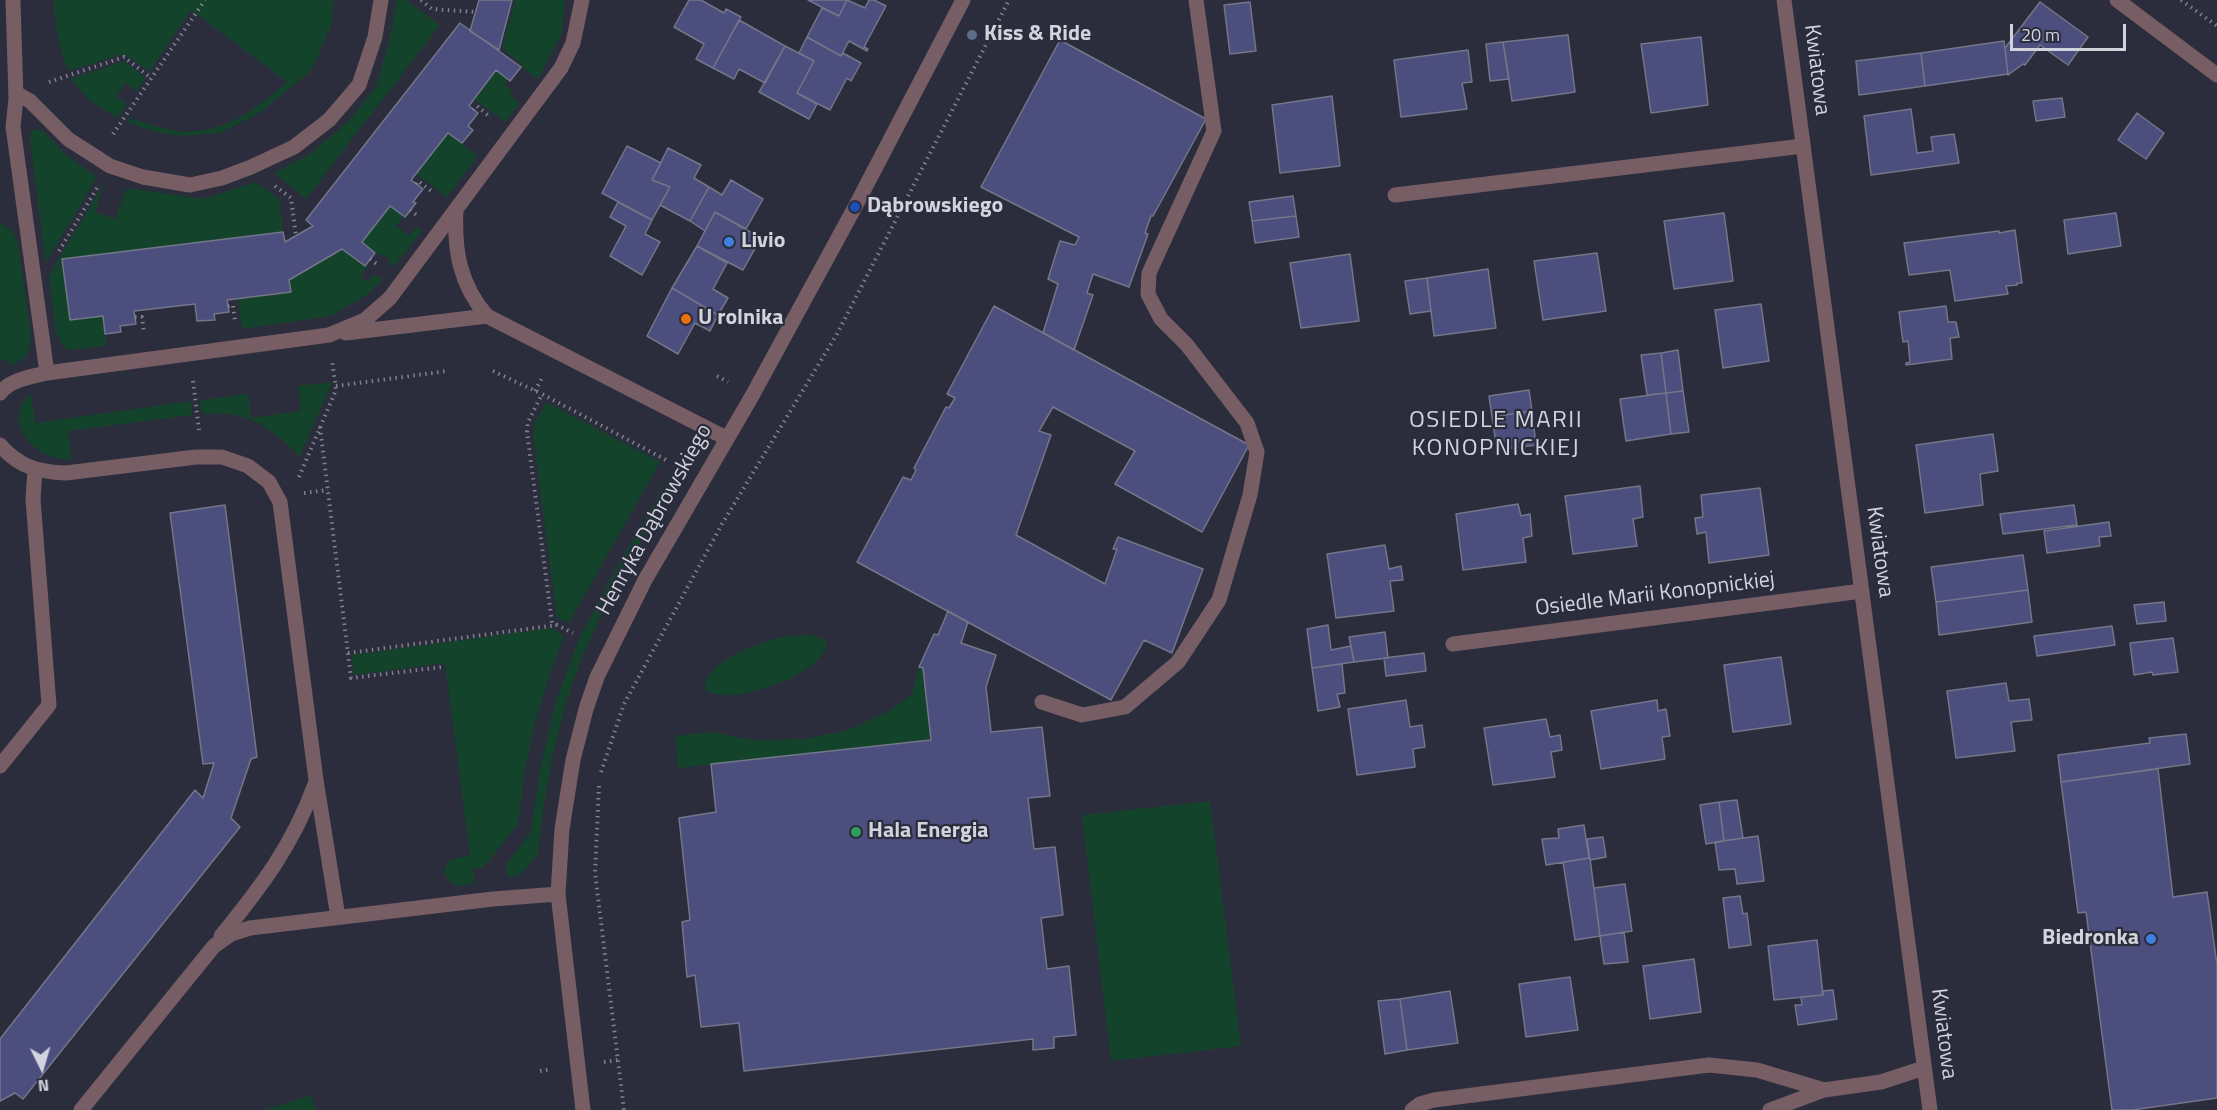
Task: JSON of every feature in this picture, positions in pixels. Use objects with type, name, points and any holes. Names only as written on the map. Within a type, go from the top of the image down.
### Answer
[{"type":"street","points":[[14,0],[16,93],[14,127],[47,374]]},
{"type":"street","points":[[16,93],[30,101],[68,139],[104,162],[142,177],[190,185],[222,178],[294,147],[329,120],[359,85],[375,38],[381,0]]},
{"type":"street","points":[[332,335],[365,320],[390,298],[456,210],[561,68],[573,43],[582,0]]},
{"type":"street","name":"Henryka Dąbrowskiego","points":[[583,1110],[558,894],[562,829],[573,760],[586,709],[597,677],[645,580],[752,396],[855,207],[963,0]]},
{"type":"street","points":[[1042,702],[1082,715],[1125,707],[1178,662],[1219,600],[1250,495],[1257,452],[1247,423],[1187,345],[1161,319],[1148,294],[1149,273],[1214,131],[1196,0]]},
{"type":"street","name":"Kwiatowa","points":[[1784,0],[1930,1110]]},
{"type":"street","points":[[2117,0],[2217,75]]},
{"type":"street","points":[[1395,195],[1803,146]]},
{"type":"street","points":[[456,210],[454,238],[464,281],[473,300],[487,316],[726,438]]},
{"type":"street","points":[[0,393],[4,388],[24,378],[47,374],[487,316]]},
{"type":"street","points":[[0,446],[18,461],[35,470],[66,473],[222,457],[248,466],[269,482],[280,502],[316,780],[338,917]]},
{"type":"street","points":[[0,766],[49,705],[33,499],[35,470]]},
{"type":"street","name":"Osiedle Marii Konopnickiej","points":[[1453,644],[1862,591]]},
{"type":"street","points":[[81,1110],[252,899],[287,848],[303,816],[316,780]]},
{"type":"street","points":[[214,946],[231,934],[250,928],[493,899],[558,894]]},
{"type":"street","points":[[1412,1110],[1420,1104],[1434,1100],[1709,1065],[1757,1070],[1824,1090]]},
{"type":"street","points":[[1770,1110],[1824,1090],[1881,1082],[1924,1068]]},
{"type":"path","points":[[35,290],[151,78],[205,0]]},
{"type":"path","points":[[421,0],[432,9],[476,12]]},
{"type":"path","points":[[624,1110],[595,873],[600,776],[624,704],[722,524],[837,334],[1009,0]]},
{"type":"path","points":[[2181,0],[2217,26]]},
{"type":"path","points":[[16,93],[124,57],[151,78]]},
{"type":"path","points":[[251,167],[291,198],[296,236]]},
{"type":"path","points":[[282,517],[336,386],[332,335]]},
{"type":"path","points":[[189,355],[203,458]]},
{"type":"path","points":[[336,386],[447,371]]},
{"type":"path","points":[[493,371],[542,394],[669,461]]},
{"type":"path","points":[[542,394],[528,422],[527,432],[552,623],[573,633]]},
{"type":"path","points":[[320,427],[351,678],[442,667]]},
{"type":"path","points":[[292,494],[327,490]]},
{"type":"path","points":[[348,653],[557,625]]},
{"type":"green space","points":[[54,0],[333,0],[332,23],[312,70],[261,112],[220,133],[181,136],[156,132],[126,122],[129,118],[179,131],[209,129],[238,118],[287,82],[191,10],[150,71],[123,54],[68,71],[58,36]]},
{"type":"green space","points":[[397,0],[406,0],[440,25],[306,199],[274,173],[308,155],[347,123],[376,87],[390,38]]},
{"type":"green space","points":[[515,0],[565,0],[562,33],[538,79],[521,67],[522,65],[502,48]]},
{"type":"green space","points":[[124,61],[146,78],[136,91],[125,83],[116,97],[127,104],[118,118],[90,101],[70,79]]},
{"type":"green space","points":[[496,70],[507,79],[504,84],[513,91],[510,95],[520,103],[505,122],[474,99]]},
{"type":"green space","points":[[34,129],[43,131],[67,156],[97,177],[46,263],[30,142],[30,134]]},
{"type":"green space","points":[[448,133],[478,156],[447,197],[416,174]]},
{"type":"green space","points":[[105,181],[95,212],[115,219],[127,188],[203,199],[256,182],[279,199],[283,232],[62,259],[70,319],[103,316],[106,346],[69,350],[62,345],[56,333],[49,276]]},
{"type":"green space","points":[[390,206],[403,216],[396,226],[409,236],[416,227],[422,231],[394,267],[389,263],[391,260],[382,254],[380,256],[362,242]]},
{"type":"green space","points":[[0,223],[12,231],[18,241],[31,337],[26,356],[9,365],[7,360],[0,361]]},
{"type":"green space","points":[[342,249],[367,268],[360,276],[367,282],[374,274],[382,280],[365,296],[331,316],[242,329],[238,299],[291,292],[289,280]]},
{"type":"green space","points":[[331,382],[302,451],[302,459],[280,438],[263,426],[235,415],[202,413],[200,400],[248,394],[251,418],[301,411],[298,386]]},
{"type":"green space","points":[[31,394],[35,423],[191,401],[192,415],[68,431],[72,459],[58,458],[34,447],[20,426],[19,415],[22,404]]},
{"type":"green space","points":[[546,402],[660,462],[569,623],[557,618],[533,434],[535,423]]},
{"type":"green space","points":[[685,451],[682,471],[604,609],[580,662],[566,703],[553,754],[538,855],[521,874],[508,878],[506,865],[531,831],[541,764],[557,698],[580,637],[623,556]]},
{"type":"green space","points":[[551,628],[564,636],[535,723],[525,768],[518,824],[484,867],[473,869],[474,884],[453,884],[444,872],[448,863],[453,859],[470,856],[445,663],[354,675],[352,655]]},
{"type":"green space","points":[[810,635],[826,641],[823,653],[812,665],[795,676],[775,685],[734,695],[717,694],[705,689],[707,679],[714,670],[735,655],[761,643],[782,637]]},
{"type":"green space","points":[[919,667],[923,668],[931,740],[678,768],[675,736],[715,732],[760,740],[804,739],[848,730],[891,710],[912,694]]},
{"type":"green space","points":[[1210,801],[1241,1046],[1111,1061],[1082,815]]},
{"type":"green space","points":[[311,1095],[316,1110],[264,1110]]},
{"type":"building","points":[[479,0],[512,0],[499,50],[470,31]]},
{"type":"building","points":[[689,0],[701,0],[724,13],[726,9],[741,17],[713,68],[696,59],[704,44],[674,27]]},
{"type":"building","points":[[808,0],[847,0],[839,16]]},
{"type":"building","points":[[847,0],[865,8],[869,0],[886,6],[864,47],[868,49],[867,51],[849,41],[841,56],[807,37],[822,8],[839,16]]},
{"type":"building","points":[[1250,2],[1256,51],[1230,54],[1224,5]]},
{"type":"building","points":[[2040,2],[2088,37],[2068,65],[2040,45],[2025,65],[2023,64],[2008,75],[2005,48]]},
{"type":"building","points":[[739,20],[785,46],[765,83],[739,69],[734,79],[713,68]]},
{"type":"building","points":[[460,23],[521,67],[510,81],[496,70],[469,106],[478,113],[468,126],[473,130],[462,143],[448,133],[411,180],[423,189],[405,217],[390,206],[362,242],[375,253],[365,266],[342,249],[289,280],[291,292],[227,300],[229,312],[214,314],[215,320],[197,321],[195,304],[134,311],[136,324],[120,326],[121,332],[105,334],[103,316],[70,320],[62,259],[283,232],[285,242],[313,226],[306,220]]},
{"type":"building","points":[[1568,35],[1575,92],[1512,101],[1503,42]]},
{"type":"building","points":[[807,37],[841,56],[843,53],[861,63],[851,81],[847,78],[830,110],[797,93],[814,61],[799,53]]},
{"type":"building","points":[[1701,37],[1708,105],[1651,113],[1641,44]]},
{"type":"building","points":[[1060,40],[1206,119],[1151,216],[1145,233],[1148,234],[1129,287],[1093,274],[1087,293],[1093,295],[1074,350],[1043,333],[1058,284],[1048,279],[1060,241],[1075,245],[1079,237],[981,187]]},
{"type":"building","points":[[2004,41],[2008,74],[1925,86],[1921,53]]},
{"type":"building","points":[[1503,42],[1509,79],[1490,81],[1486,44]]},
{"type":"building","points":[[785,46],[814,61],[797,93],[817,104],[809,119],[759,92]]},
{"type":"building","points":[[1468,50],[1472,82],[1462,83],[1467,109],[1401,117],[1394,60]]},
{"type":"building","points":[[1921,53],[1925,86],[1859,95],[1856,61]]},
{"type":"building","points":[[1332,96],[1340,166],[1280,173],[1272,105]]},
{"type":"building","points":[[2062,98],[2065,117],[2036,121],[2033,101]]},
{"type":"building","points":[[1911,109],[1917,153],[1933,151],[1931,137],[1954,134],[1959,163],[1871,175],[1864,116]]},
{"type":"building","points":[[2137,113],[2164,133],[2146,159],[2118,140]]},
{"type":"building","points":[[627,146],[661,163],[652,180],[670,187],[652,220],[602,193]]},
{"type":"building","points":[[668,148],[701,165],[694,178],[709,187],[690,221],[660,205],[670,187],[652,180]]},
{"type":"building","points":[[731,180],[763,199],[746,229],[715,212],[705,231],[690,221],[709,187],[722,195]]},
{"type":"building","points":[[1293,196],[1296,216],[1252,221],[1249,202]]},
{"type":"building","points":[[618,202],[652,220],[645,234],[660,242],[642,275],[610,256],[626,226],[610,217]]},
{"type":"building","name":"Livio","points":[[715,212],[761,238],[743,270],[697,246]]},
{"type":"building","points":[[1724,213],[1733,281],[1674,289],[1664,221]]},
{"type":"building","points":[[2116,213],[2121,246],[2068,254],[2064,220]]},
{"type":"building","points":[[1296,216],[1299,237],[1255,243],[1252,221]]},
{"type":"building","points":[[2015,230],[2022,283],[2006,286],[2008,294],[1955,301],[1950,270],[1909,275],[1904,243]]},
{"type":"building","points":[[697,246],[727,263],[713,289],[728,298],[718,315],[672,288]]},
{"type":"building","points":[[1597,253],[1606,311],[1543,320],[1534,261]]},
{"type":"building","points":[[1350,254],[1359,321],[1301,328],[1290,263]]},
{"type":"building","points":[[1488,269],[1496,328],[1434,336],[1427,278]]},
{"type":"building","points":[[1427,278],[1431,311],[1410,314],[1405,281]]},
{"type":"building","name":"U rolnika","points":[[672,288],[718,315],[710,331],[695,323],[678,354],[647,336]]},
{"type":"building","points":[[1761,304],[1769,361],[1723,368],[1715,310]]},
{"type":"building","points":[[994,306],[1249,445],[1202,532],[1115,484],[1135,451],[1053,407],[1039,431],[1051,435],[1016,535],[1105,584],[1117,549],[1113,549],[1118,537],[1203,569],[1172,653],[1144,640],[1111,700],[857,562],[903,477],[911,480],[916,470],[914,468],[946,407],[949,408],[955,398],[947,394]]},
{"type":"building","points":[[1946,306],[1948,322],[1956,322],[1959,337],[1950,338],[1952,359],[1906,365],[1910,362],[1908,341],[1903,342],[1899,312]]},
{"type":"building","points":[[1678,350],[1683,391],[1666,393],[1661,353]]},
{"type":"building","points":[[1661,353],[1666,393],[1647,395],[1641,355]]},
{"type":"building","points":[[1529,390],[1532,411],[1492,417],[1489,396]]},
{"type":"building","points":[[1683,391],[1689,432],[1671,434],[1666,393]]},
{"type":"building","points":[[1666,393],[1671,434],[1626,441],[1620,399]]},
{"type":"building","points":[[1532,411],[1536,445],[1497,450],[1492,417]]},
{"type":"building","points":[[1993,434],[1998,471],[1980,474],[1983,505],[1925,513],[1916,445]]},
{"type":"building","points":[[1640,486],[1643,517],[1633,519],[1637,546],[1573,554],[1565,496]]},
{"type":"building","points":[[1760,488],[1769,555],[1709,563],[1706,532],[1697,534],[1695,518],[1703,517],[1701,495]]},
{"type":"building","points":[[1518,504],[1521,516],[1530,514],[1532,536],[1523,538],[1526,562],[1463,570],[1456,514]]},
{"type":"building","points":[[225,505],[257,757],[251,759],[231,818],[240,827],[23,1099],[15,1093],[0,1101],[0,1039],[195,790],[203,798],[214,763],[203,764],[170,513]]},
{"type":"building","points":[[2074,505],[2077,525],[2003,534],[2000,514]]},
{"type":"building","points":[[2109,522],[2111,536],[2099,537],[2100,546],[2047,553],[2044,531]]},
{"type":"building","points":[[1385,545],[1389,569],[1401,566],[1403,580],[1390,581],[1394,611],[1336,618],[1327,554]]},
{"type":"building","points":[[2023,555],[2028,590],[1936,602],[1931,567]]},
{"type":"building","points":[[2028,590],[2032,622],[1939,635],[1936,602]]},
{"type":"building","points":[[2164,602],[2166,621],[2137,624],[2134,605]]},
{"type":"building","name":"Hala Energia","points":[[948,611],[968,622],[961,643],[996,655],[986,687],[991,732],[1042,727],[1050,796],[1028,798],[1034,849],[1055,847],[1063,915],[1041,918],[1047,969],[1069,966],[1076,1035],[1054,1037],[1054,1048],[1033,1050],[1033,1039],[744,1071],[739,1023],[701,1027],[695,975],[687,977],[682,922],[690,920],[679,818],[716,812],[711,764],[931,740],[923,668],[919,667],[934,634],[938,635]]},
{"type":"building","points":[[1328,625],[1331,650],[1351,646],[1354,662],[1312,668],[1307,629]]},
{"type":"building","points":[[2112,626],[2115,645],[2037,656],[2034,636]]},
{"type":"building","points":[[1385,632],[1388,658],[1354,662],[1349,637]]},
{"type":"building","points":[[2173,638],[2178,672],[2134,675],[2130,643]]},
{"type":"building","points":[[1424,653],[1426,671],[1386,676],[1384,658]]},
{"type":"building","points":[[1781,657],[1791,724],[1733,732],[1724,665]]},
{"type":"building","points":[[1342,664],[1345,693],[1337,694],[1340,707],[1318,711],[1312,668]]},
{"type":"building","points":[[2006,683],[2009,701],[2029,699],[2032,720],[2011,722],[2015,751],[1956,758],[1947,691]]},
{"type":"building","points":[[1406,700],[1410,727],[1422,725],[1425,747],[1413,749],[1415,767],[1357,775],[1348,709]]},
{"type":"building","points":[[1657,700],[1658,711],[1666,709],[1670,736],[1662,737],[1665,759],[1601,769],[1591,711]]},
{"type":"building","points":[[1546,719],[1550,737],[1560,735],[1562,750],[1551,752],[1555,777],[1493,785],[1484,728]]},
{"type":"building","points":[[2186,734],[2190,764],[2061,782],[2058,755],[2150,743],[2149,738]]},
{"type":"building","name":"Biedronka","points":[[2158,769],[2173,897],[2207,892],[2217,965],[2217,1098],[2132,1110],[2112,1110],[2086,912],[2078,913],[2061,782]]},
{"type":"building","points":[[1737,800],[1743,838],[1724,841],[1719,802]]},
{"type":"building","points":[[1719,802],[1724,841],[1706,844],[1700,805]]},
{"type":"building","points":[[1584,825],[1589,858],[1546,865],[1542,839],[1559,838],[1558,829]]},
{"type":"building","points":[[1758,836],[1764,881],[1737,884],[1735,869],[1719,870],[1715,842]]},
{"type":"building","points":[[1603,837],[1606,857],[1590,860],[1587,839]]},
{"type":"building","points":[[1590,858],[1600,936],[1575,940],[1563,862]]},
{"type":"building","points":[[1625,884],[1632,931],[1600,936],[1594,888]]},
{"type":"building","points":[[1740,896],[1743,914],[1747,913],[1751,945],[1729,948],[1723,898]]},
{"type":"building","points":[[1624,932],[1628,962],[1604,964],[1600,936]]},
{"type":"building","points":[[1817,940],[1823,995],[1774,1000],[1768,946]]},
{"type":"building","points":[[1694,959],[1701,1012],[1650,1019],[1643,966]]},
{"type":"building","points":[[1570,977],[1578,1030],[1526,1037],[1519,984]]},
{"type":"building","points":[[1833,990],[1837,1019],[1798,1025],[1795,1005],[1802,1005],[1801,997],[1823,995],[1822,991]]},
{"type":"building","points":[[1450,991],[1458,1043],[1407,1050],[1400,999]]},
{"type":"building","points":[[1400,999],[1407,1050],[1385,1054],[1378,1001]]},
{"type":"place","name":"Kiss & Ride","points":[[972,35]]},
{"type":"place","name":"Dąbrowskiego","points":[[855,207]]},
{"type":"place","name":"Livio","points":[[729,242]]},
{"type":"place","name":"U rolnika","points":[[686,319]]},
{"type":"place","name":"Hala Energia","points":[[856,832]]},
{"type":"place","name":"Biedronka","points":[[2151,939]]},
{"type":"district","name":"OSIEDLE MARII KONOPNICKIEJ","points":[[1496,435]]}]
